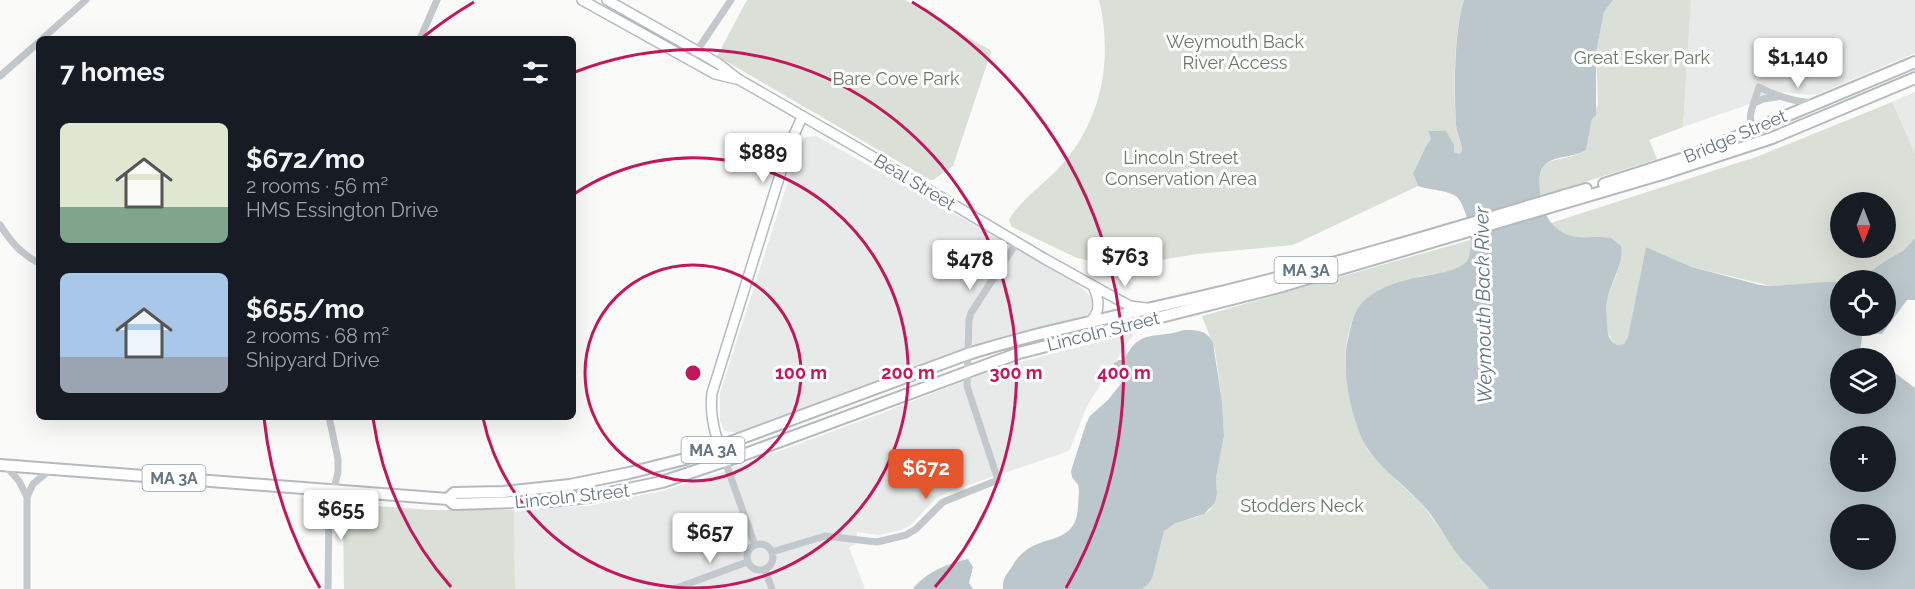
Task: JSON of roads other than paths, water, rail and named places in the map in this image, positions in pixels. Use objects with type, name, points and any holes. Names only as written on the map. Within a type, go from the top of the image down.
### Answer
[{"type":"main road","name":"Bridge Street","points":[[1552,203],[1660,167],[1915,62]]},
{"type":"main road","name":"Bridge Street","points":[[1552,203],[1662,174],[1760,142],[1915,78]]},
{"type":"main road","name":"Lincoln Street","points":[[3,465],[448,499],[454,504],[482,505],[589,497],[638,488],[725,461],[1019,353],[1279,286],[1552,203]]},
{"type":"main road","name":"Lincoln Street","points":[[448,499],[454,493],[536,489],[600,480],[685,459],[968,354],[1091,321],[1460,230]]},
{"type":"street","points":[[45,36],[86,0]]},
{"type":"street","points":[[421,36],[437,0]]},
{"type":"street","name":"Beal Street","points":[[582,0],[715,75],[738,79]]},
{"type":"street","name":"Beal Street","points":[[607,0],[719,64],[738,79],[802,117],[1093,286],[1130,306],[1151,308]]},
{"type":"street","points":[[690,61],[731,0]]},
{"type":"street","points":[[0,76],[36,44]]},
{"type":"street","points":[[1760,142],[1752,129],[1749,116],[1759,87],[1777,97],[1815,103]]},
{"type":"street","points":[[1755,103],[1777,97]]},
{"type":"street","points":[[755,545],[720,447],[710,411],[712,393],[783,163],[802,117]]},
{"type":"street","points":[[0,225],[17,249],[36,261]]},
{"type":"street","points":[[772,552],[825,536],[878,542],[906,535],[916,529],[943,502],[998,480],[967,386],[969,320],[971,312],[1017,242]]},
{"type":"street","points":[[1091,321],[1098,312],[1099,305],[1093,286]]},
{"type":"street","points":[[328,589],[329,509],[338,459],[330,420]]},
{"type":"street","points":[[3,465],[19,481],[27,497]]},
{"type":"street","points":[[27,589],[27,497],[33,484],[50,470]]},
{"type":"street","points":[[763,544],[772,552],[773,561],[765,570],[755,570],[747,562],[748,551],[755,545],[763,544]]},
{"type":"street","points":[[674,589],[747,562]]},
{"type":"street","points":[[765,570],[772,589]]},
{"type":"street","points":[[328,573],[334,589]]},
{"type":"water","name":"Weymouth Back River","points":[[1464,0],[1613,0],[1604,12],[1596,53],[1596,115],[1592,119],[1586,150],[1551,160],[1544,165],[1541,171],[1540,182],[1543,206],[1555,227],[1562,232],[1579,237],[1611,238],[1621,246],[1619,267],[1606,307],[1610,339],[1617,345],[1624,344],[1628,337],[1646,247],[1692,267],[1760,285],[1830,282],[1830,336],[1862,336],[1861,348],[1830,348],[1830,414],[1896,414],[1896,374],[1915,388],[1915,589],[1489,589],[1458,555],[1422,504],[1370,452],[1358,430],[1347,384],[1347,344],[1355,313],[1366,299],[1381,289],[1408,279],[1455,269],[1464,264],[1470,251],[1470,230],[1461,202],[1449,193],[1418,186],[1413,173],[1431,139],[1428,131],[1446,131],[1454,145],[1454,152],[1460,154],[1462,151],[1456,125],[1455,96],[1458,28]]},
{"type":"water","points":[[1915,238],[1915,300],[1907,300],[1896,315],[1896,270],[1872,270],[1890,258],[1896,258],[1896,255],[1903,251]]},
{"type":"water","points":[[1184,330],[1202,332],[1208,335],[1213,343],[1222,402],[1224,436],[1216,478],[1215,503],[1204,514],[1174,524],[1164,531],[1153,576],[1142,589],[1003,589],[1006,575],[1026,550],[1066,533],[1076,519],[1079,491],[1071,471],[1090,416],[1108,400],[1123,381],[1114,369],[1114,363],[1124,360],[1136,343],[1142,339]]},
{"type":"water","points":[[968,559],[973,567],[969,583],[973,589],[913,589],[937,570]]},
{"type":"park label","name":"Weymouth Back River Access","points":[[1235,51]]},
{"type":"park label","name":"Great Esker Park","points":[[1642,57]]},
{"type":"park label","name":"Bare Cove Park","points":[[896,78]]},
{"type":"park label","name":"Lincoln Street Conservation Area","points":[[1181,167]]},
{"type":"park label","name":"Stodders Neck","points":[[1302,505]]}]
